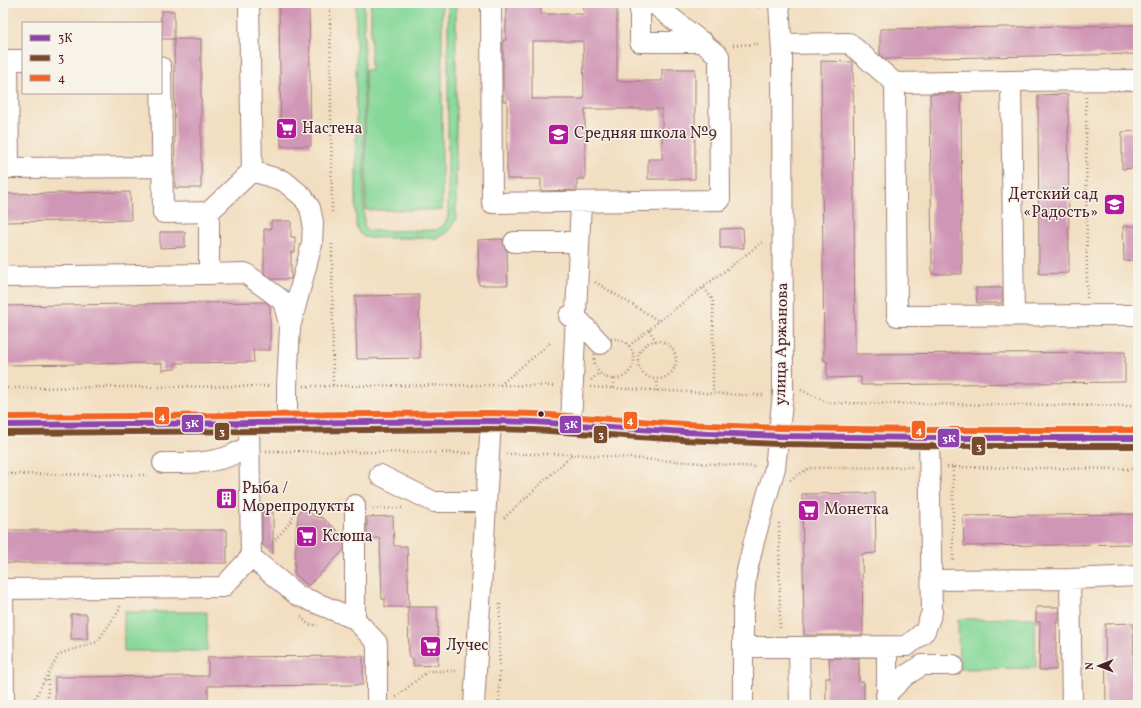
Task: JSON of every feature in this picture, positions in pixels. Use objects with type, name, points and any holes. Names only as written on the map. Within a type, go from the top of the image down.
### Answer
[{"type":"main road","points":[[3,425],[491,421],[779,436],[1138,438]]},
{"type":"street","points":[[161,94],[163,213],[208,212],[252,171],[249,3]]},
{"type":"street","points":[[491,3],[492,204],[720,200],[719,56],[652,3]]},
{"type":"street","points":[[640,3],[640,42],[703,42]]},
{"type":"street","name":"улица Аржанова","points":[[743,705],[743,610],[746,575],[775,468],[784,394],[782,44],[779,3]]},
{"type":"street","points":[[782,44],[848,43],[895,83],[1138,80]]},
{"type":"street","points":[[11,56],[9,168],[162,167]]},
{"type":"street","points":[[1011,81],[1014,315]]},
{"type":"street","points":[[895,83],[897,316],[1138,315]]},
{"type":"street","points":[[252,171],[284,181],[303,196],[310,208],[313,222],[312,244],[290,327],[287,423]]},
{"type":"street","points":[[571,424],[572,316],[577,272],[581,202]]},
{"type":"street","points":[[208,212],[209,274]]},
{"type":"street","points":[[514,242],[579,242]]},
{"type":"street","points":[[3,277],[245,273],[283,301],[290,327]]},
{"type":"street","points":[[572,316],[601,344]]},
{"type":"street","points":[[474,705],[491,421]]},
{"type":"street","points":[[4,705],[3,589],[223,587],[251,557],[254,475],[249,446],[249,423]]},
{"type":"street","points":[[743,647],[907,646],[925,631],[932,612],[929,438]]},
{"type":"street","points":[[158,469],[213,460],[231,455],[249,446]]},
{"type":"street","points":[[380,475],[434,502],[486,502]]},
{"type":"street","points":[[355,507],[355,619]]},
{"type":"street","points":[[251,557],[297,595],[355,619],[377,643],[385,703]]},
{"type":"street","points":[[932,580],[1070,579],[1138,576]]},
{"type":"street","points":[[1070,579],[1072,705]]},
{"type":"street","points":[[887,646],[887,700]]},
{"type":"street","points":[[790,647],[800,705]]},
{"type":"street","points":[[887,700],[905,676],[922,665],[953,665]]},
{"type":"path","points":[[330,3],[332,218]]},
{"type":"path","points":[[758,3],[761,14]]},
{"type":"path","points":[[762,40],[762,46]]},
{"type":"path","points":[[1086,80],[1087,315]]},
{"type":"path","points":[[629,346],[659,321],[764,242],[764,234]]},
{"type":"path","points":[[332,242],[333,386]]},
{"type":"path","points":[[577,272],[659,321]]},
{"type":"path","points":[[704,288],[713,300],[713,393]]},
{"type":"path","points":[[649,330],[657,341]]},
{"type":"path","points":[[610,339],[617,339],[624,341],[629,346],[633,352],[634,359],[630,372],[625,377],[614,379],[604,377],[598,373],[595,367],[594,353],[603,342],[610,339]]},
{"type":"path","points":[[653,341],[666,343],[674,352],[676,358],[673,370],[663,378],[657,379],[645,375],[638,365],[639,352],[642,347],[653,341]]},
{"type":"path","points":[[500,385],[550,344]]},
{"type":"path","points":[[614,379],[614,388]]},
{"type":"path","points":[[657,379],[657,391]]},
{"type":"path","points":[[3,388],[500,385],[614,388],[766,395]]},
{"type":"path","points":[[799,389],[829,403],[1138,406]]},
{"type":"path","points":[[501,520],[573,454]]},
{"type":"path","points":[[953,467],[954,566]]},
{"type":"path","points":[[785,484],[809,468],[953,467],[1138,469]]},
{"type":"path","points":[[3,474],[158,469]]},
{"type":"path","points":[[251,557],[267,548],[292,520],[296,508],[407,508]]},
{"type":"path","points":[[779,519],[790,647]]},
{"type":"path","points":[[31,705],[59,654],[97,642],[120,609],[120,588]]},
{"type":"path","points":[[499,705],[500,597]]},
{"type":"path","points":[[385,703],[428,671],[458,671]]},
{"type":"path","points":[[48,673],[48,705]]},
{"type":"green space","points":[[356,3],[364,3],[364,224],[366,229],[371,231],[435,230],[442,227],[447,219],[448,3],[456,3],[456,218],[449,230],[436,238],[370,238],[362,236],[357,228]]},
{"type":"green space","points":[[371,3],[442,3],[442,210],[366,210],[365,70],[371,70]]},
{"type":"green space","points":[[124,612],[207,612],[207,651],[124,651]]},
{"type":"green space","points":[[1035,618],[1036,668],[959,669],[958,619]]},
{"type":"building","points":[[279,3],[309,3],[311,146],[281,146]]},
{"type":"building","points":[[506,3],[541,3],[541,14],[584,14],[583,3],[617,3],[617,81],[662,81],[662,69],[695,69],[695,179],[648,179],[648,159],[662,159],[662,109],[585,109],[585,179],[577,179],[577,190],[541,191],[541,179],[507,179],[507,101],[503,101],[503,40],[506,40]],"holes":[[[532,41],[583,41],[584,99],[532,99]]]},
{"type":"building","points":[[161,11],[174,11],[174,39],[162,39]]},
{"type":"building","points":[[1138,25],[1138,54],[885,59],[880,55],[880,29]]},
{"type":"building","points":[[174,39],[201,39],[201,188],[175,188]]},
{"type":"building","points":[[821,61],[853,62],[855,354],[1125,352],[1125,382],[861,385],[861,377],[827,378],[827,361],[824,361]]},
{"type":"building","points":[[930,94],[961,94],[962,274],[932,274]]},
{"type":"building","points":[[1068,94],[1069,273],[1039,274],[1038,95]]},
{"type":"building","points":[[1138,131],[1138,168],[1122,169],[1122,132]]},
{"type":"building","points":[[130,192],[131,220],[3,222],[3,194]]},
{"type":"building","points":[[271,221],[291,221],[291,237],[295,237],[295,252],[291,252],[291,279],[272,279],[264,273],[264,229],[271,229]]},
{"type":"building","points":[[1123,226],[1138,226],[1138,260],[1124,261]]},
{"type":"building","points":[[743,228],[744,248],[720,248],[720,229]]},
{"type":"building","points":[[160,232],[185,232],[185,247],[160,248]]},
{"type":"building","points":[[503,239],[504,247],[507,251],[508,285],[479,285],[478,240]]},
{"type":"building","points":[[976,288],[1002,288],[1002,303],[977,303]]},
{"type":"building","points":[[419,295],[420,358],[357,359],[355,296]]},
{"type":"building","points":[[265,302],[270,306],[270,350],[253,350],[254,362],[175,363],[175,369],[162,370],[162,363],[3,365],[3,306]]},
{"type":"building","points":[[875,493],[876,553],[862,554],[863,635],[804,635],[802,494]]},
{"type":"building","name":"Ксюша","points":[[300,510],[309,510],[313,516],[323,518],[344,537],[344,550],[308,586],[294,573],[298,515]]},
{"type":"building","points":[[262,511],[273,511],[273,554],[262,544]]},
{"type":"building","points":[[1138,514],[1138,544],[964,546],[963,516]]},
{"type":"building","points":[[393,516],[394,546],[407,546],[409,607],[385,607],[385,599],[382,599],[380,538],[367,538],[367,517]]},
{"type":"building","points":[[3,530],[227,530],[227,563],[3,563]]},
{"type":"building","points":[[408,607],[437,607],[438,665],[413,666],[413,658],[409,658]]},
{"type":"building","points":[[1036,607],[1059,607],[1059,622],[1056,622],[1056,670],[1039,670],[1040,622],[1036,622]]},
{"type":"building","points":[[71,614],[87,614],[87,639],[71,639]]},
{"type":"building","points":[[1133,623],[1134,705],[1106,705],[1105,624]]},
{"type":"building","points":[[363,656],[363,685],[208,686],[208,705],[55,705],[55,677],[208,676],[208,657]]},
{"type":"building","points":[[829,658],[859,658],[859,682],[864,682],[864,703],[860,705],[826,705],[826,678],[830,678]]},
{"type":"transit line","name":"4","points":[[3,417],[491,413],[535,414],[685,424],[779,428],[1138,430]]},
{"type":"transit line","name":"3К","points":[[3,425],[491,421],[534,422],[685,432],[779,436],[1138,438]]},
{"type":"transit line","name":"3","points":[[3,433],[491,429],[534,430],[684,440],[779,444],[1138,446]]},
{"type":"place","name":"Настена","points":[[287,129]]},
{"type":"place","name":"Средняя школа №9","points":[[558,134]]},
{"type":"place","name":"Детский сад «Радость»","points":[[1114,204]]},
{"type":"place","name":"Рыба / Морепродукты","points":[[226,498]]},
{"type":"place","name":"Монетка","points":[[808,510]]},
{"type":"place","name":"Ксюша","points":[[306,537]]},
{"type":"place","name":"Лучес","points":[[431,646]]}]
